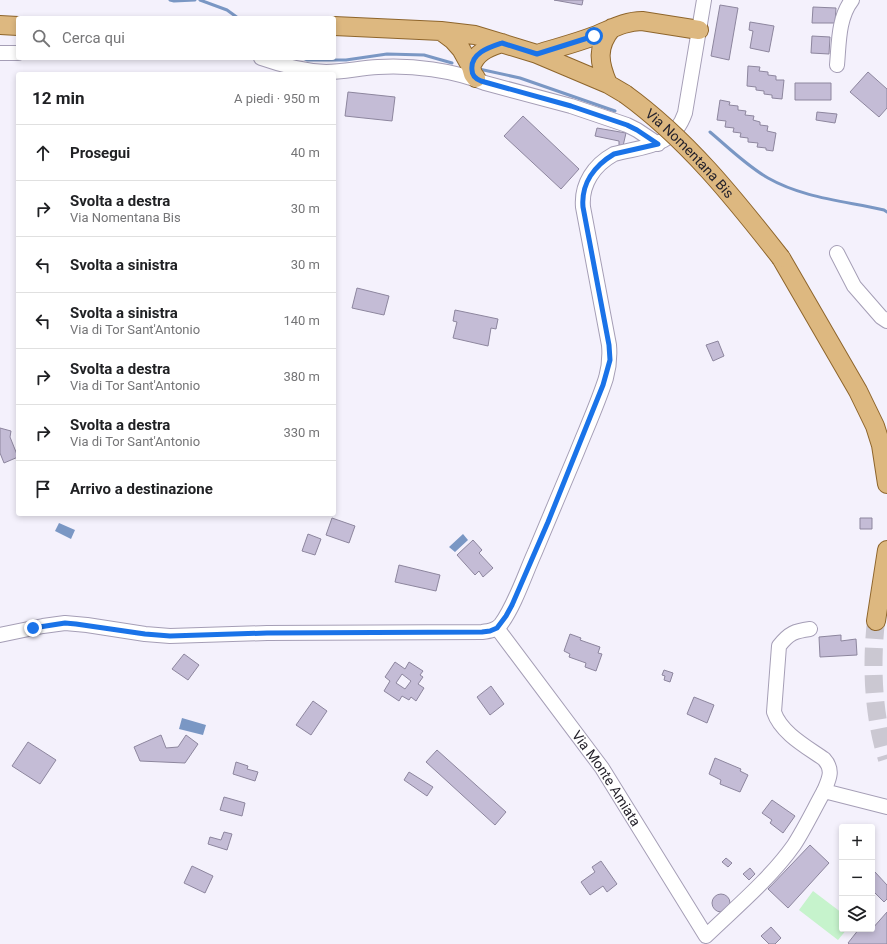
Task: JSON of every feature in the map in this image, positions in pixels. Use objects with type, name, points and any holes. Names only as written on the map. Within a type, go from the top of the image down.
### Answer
[{"type":"main road","points":[[537,54],[594,36],[626,22],[642,21],[699,30]]},
{"type":"main road","points":[[0,25],[16,26]]},
{"type":"main road","name":"Via Nomentana Bis","points":[[336,26],[462,33],[537,54],[608,84],[625,94],[687,147],[729,192],[781,258],[858,391],[875,426],[881,446],[887,484]]},
{"type":"main road","points":[[608,84],[602,67],[600,51],[602,44],[612,28]]},
{"type":"main road","points":[[441,31],[458,44],[474,72]]},
{"type":"main road","points":[[474,72],[475,57],[482,52],[502,43]]},
{"type":"main road","points":[[876,621],[887,550]]},
{"type":"street","points":[[0,635],[65,623],[170,636],[267,633],[466,632],[490,631],[497,628],[512,605],[587,429],[606,378],[610,352],[583,207],[584,189],[595,170],[614,154],[658,144],[668,138],[675,131],[683,118],[704,0]]},
{"type":"street","points":[[837,65],[843,18],[846,9],[852,0]]},
{"type":"street","points":[[0,53],[16,53]]},
{"type":"street","points":[[268,60],[293,67],[326,72],[377,67],[406,67],[474,72],[485,83],[571,106],[627,125],[658,144]]},
{"type":"street","points":[[837,253],[854,286],[887,321]]},
{"type":"street","name":"Via Monte Amiata","points":[[497,628],[602,768],[702,940],[756,887],[786,854],[802,832],[824,791],[830,776],[828,764],[824,759],[784,729],[778,722],[774,712],[779,646],[795,631],[810,629]]},
{"type":"street","points":[[824,791],[887,808]]},
{"type":"green space","points":[[813,891],[839,911],[839,932],[845,932],[838,940],[799,910]]},
{"type":"water","points":[[59,523],[75,530],[71,539],[55,531]]},
{"type":"water","points":[[463,534],[468,540],[455,552],[449,547]]},
{"type":"water","points":[[182,718],[206,725],[203,735],[179,729]]},
{"type":"building","points":[[554,0],[583,0],[582,5]]},
{"type":"building","points":[[720,5],[738,8],[729,60],[711,56]]},
{"type":"building","points":[[813,7],[836,8],[835,23],[812,23]]},
{"type":"building","points":[[750,22],[774,26],[769,52],[750,48],[753,31],[749,30]]},
{"type":"building","points":[[812,36],[830,37],[829,54],[811,53]]},
{"type":"building","points":[[748,66],[760,67],[759,71],[768,72],[768,75],[776,76],[776,80],[784,80],[782,99],[772,98],[772,95],[764,94],[764,91],[756,90],[756,87],[747,86]]},
{"type":"building","points":[[868,72],[887,89],[887,108],[879,117],[850,92]]},
{"type":"building","points":[[795,83],[831,83],[831,100],[795,100]]},
{"type":"building","points":[[348,92],[395,97],[392,121],[345,116]]},
{"type":"building","points":[[720,100],[730,102],[729,105],[738,106],[738,110],[746,111],[745,115],[754,116],[753,120],[760,122],[760,125],[768,126],[767,131],[776,133],[773,151],[766,150],[766,148],[757,147],[758,143],[748,142],[748,138],[740,137],[741,133],[733,132],[734,128],[725,127],[726,121],[717,120]]},
{"type":"building","points":[[817,112],[837,114],[835,123],[816,120]]},
{"type":"building","points":[[523,116],[579,169],[561,189],[504,136]]},
{"type":"building","points":[[597,128],[626,133],[623,146],[619,145],[619,141],[595,136]]},
{"type":"building","points":[[357,288],[389,296],[384,315],[352,308]]},
{"type":"building","points":[[455,310],[498,319],[496,329],[491,328],[488,346],[453,338],[457,322],[453,321]]},
{"type":"building","points":[[718,341],[724,356],[713,361],[706,345]]},
{"type":"building","points":[[0,428],[11,431],[10,437],[16,452],[16,458],[4,463],[0,453]]},
{"type":"building","points":[[332,518],[355,526],[349,543],[326,535]]},
{"type":"building","points":[[860,518],[872,518],[872,529],[860,529]]},
{"type":"building","points":[[308,534],[321,539],[315,555],[302,551]]},
{"type":"building","points":[[473,540],[482,550],[479,553],[493,568],[483,577],[479,571],[475,575],[457,555]]},
{"type":"building","points":[[399,565],[440,575],[436,591],[395,582]]},
{"type":"building","points":[[570,634],[581,638],[580,640],[600,647],[598,653],[602,654],[596,671],[585,667],[586,663],[569,657],[570,654],[564,651]]},
{"type":"building","points":[[841,635],[841,641],[856,639],[857,655],[820,657],[819,637]]},
{"type":"building","points":[[184,654],[199,665],[188,680],[172,669]]},
{"type":"building","points":[[395,662],[405,669],[409,662],[423,671],[420,675],[423,677],[418,684],[424,688],[416,701],[411,697],[409,700],[402,696],[399,701],[384,691],[390,681],[385,677]],"holes":[[[402,674],[411,681],[405,689],[396,683]]]},
{"type":"building","points":[[664,670],[673,673],[670,682],[664,680],[665,676],[662,675]]},
{"type":"building","points":[[491,686],[504,704],[490,715],[477,697]]},
{"type":"building","points":[[694,697],[714,705],[707,723],[687,714]]},
{"type":"building","points":[[313,701],[327,711],[311,735],[296,725]]},
{"type":"building","points":[[161,735],[166,748],[178,747],[186,735],[198,744],[185,763],[140,761],[134,747]]},
{"type":"building","points":[[28,742],[56,760],[40,784],[12,766]]},
{"type":"building","points":[[437,750],[506,812],[495,825],[426,762]]},
{"type":"building","points":[[715,758],[741,769],[740,771],[748,775],[740,792],[720,784],[721,780],[709,774]]},
{"type":"building","points":[[236,762],[248,766],[247,769],[258,772],[255,781],[233,774]]},
{"type":"building","points":[[409,772],[433,787],[427,796],[404,780]]},
{"type":"building","points":[[224,797],[245,803],[242,816],[220,810]]},
{"type":"building","points":[[772,800],[795,816],[783,833],[770,823],[772,820],[762,813]]},
{"type":"building","points":[[224,832],[232,834],[227,850],[208,844],[210,837],[221,840]]},
{"type":"building","points":[[810,845],[829,863],[788,908],[768,889]]},
{"type":"building","points":[[726,858],[732,863],[728,867],[722,862]]},
{"type":"building","points":[[601,861],[617,884],[607,892],[603,886],[590,895],[581,882],[595,872],[592,867]]},
{"type":"building","points":[[192,866],[213,876],[205,893],[184,883]]},
{"type":"building","points":[[750,868],[755,874],[749,880],[743,874]]},
{"type":"building","points":[[875,872],[887,885],[887,899],[884,902],[875,893]]},
{"type":"building","points":[[721,894],[727,897],[730,903],[727,909],[721,912],[715,909],[712,903],[715,897]]},
{"type":"building","points":[[887,912],[887,944],[848,943],[857,932],[875,932],[875,926]]},
{"type":"building","points":[[771,927],[781,938],[775,944],[769,944],[761,936]]},
{"type":"waterway","points":[[170,0],[195,0]]},
{"type":"waterway","points":[[200,0],[227,10],[235,16]]},
{"type":"waterway","points":[[336,60],[387,54],[424,55],[452,63]]},
{"type":"waterway","points":[[307,60],[336,60]]},
{"type":"waterway","points":[[479,69],[520,78],[615,111]]},
{"type":"waterway","points":[[710,132],[753,168],[781,185],[810,195],[884,210],[887,212]]},
{"type":"tunnel","points":[[876,621],[874,638],[874,690],[882,742],[887,759]]},
{"type":"route","points":[[33,628],[65,623],[127,632],[170,636],[267,633],[482,632],[493,630],[500,625],[512,605],[587,429],[606,378],[610,360],[609,345],[582,201],[584,189],[595,170],[602,162],[614,154],[658,144],[627,125],[571,106],[485,83],[472,74],[472,67],[475,57],[486,49],[502,43],[537,54],[594,36]]}]
